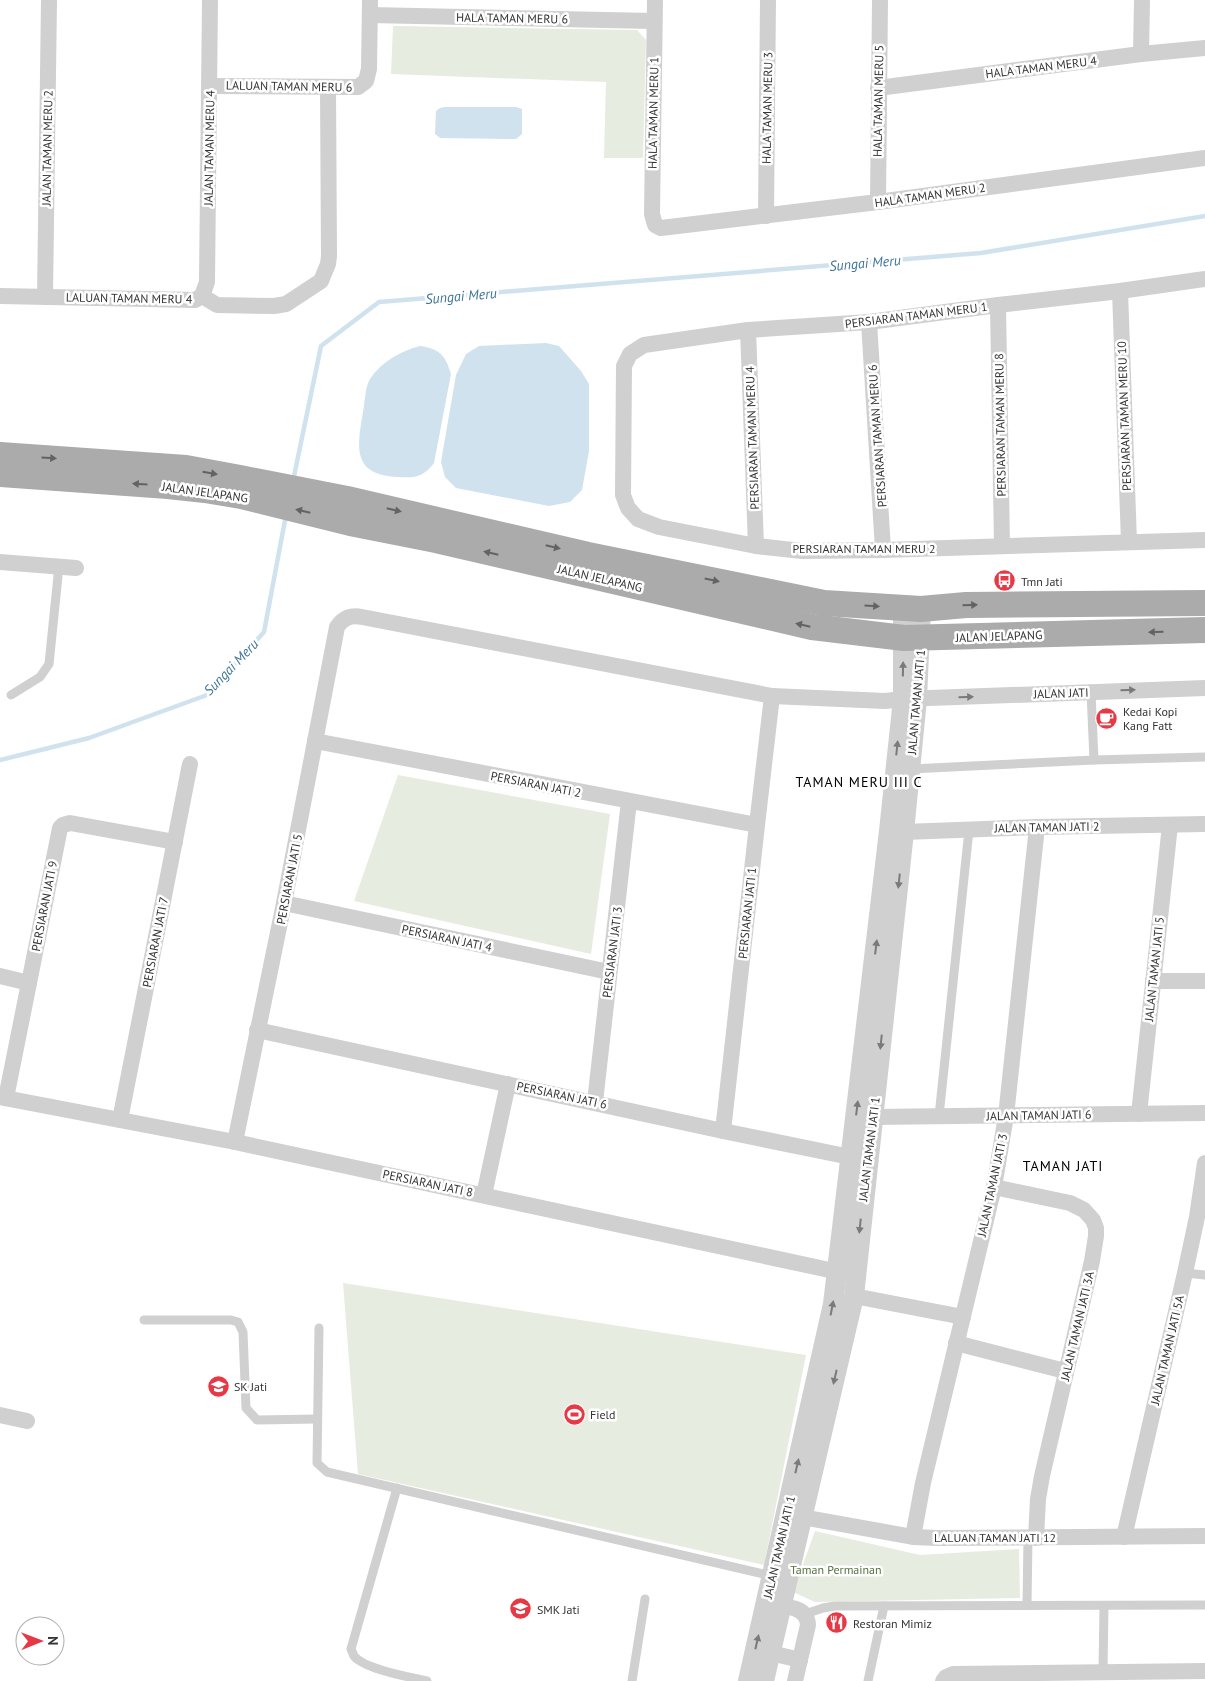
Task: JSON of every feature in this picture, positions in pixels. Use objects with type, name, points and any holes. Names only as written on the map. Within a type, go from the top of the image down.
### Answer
[{"type":"main road","name":"JALAN JELAPANG","points":[[0,455],[186,468],[240,487],[349,511],[588,555],[824,603],[912,609],[966,605],[1205,603]]},
{"type":"main road","name":"JALAN JELAPANG","points":[[0,474],[205,490],[240,487]]},
{"type":"main road","name":"JALAN JELAPANG","points":[[349,511],[436,540],[812,627],[912,638],[1205,630]]},
{"type":"street","name":"JALAN TAMAN MERU 2","points":[[45,297],[50,0]]},
{"type":"street","name":"JALAN TAMAN MERU 4","points":[[202,296],[207,282],[210,0]]},
{"type":"street","name":"HALA TAMAN MERU 1","points":[[655,0],[652,214],[655,225]]},
{"type":"street","name":"HALA TAMAN MERU 3","points":[[766,216],[768,0]]},
{"type":"street","name":"HALA TAMAN MERU 5","points":[[878,202],[880,0]]},
{"type":"street","points":[[1141,54],[1142,0]]},
{"type":"street","name":"LALUAN TAMAN MERU 6","points":[[210,86],[358,87],[366,81],[370,69],[370,8]]},
{"type":"street","name":"HALA TAMAN MERU 6","points":[[370,8],[654,21]]},
{"type":"street","name":"HALA TAMAN MERU 4","points":[[878,88],[1141,54],[1205,48]]},
{"type":"street","name":"LALUAN TAMAN MERU 4","points":[[0,296],[195,300],[202,296],[217,305],[274,306],[295,300],[321,281],[328,264],[328,87]]},
{"type":"street","name":"HALA TAMAN MERU 2","points":[[655,225],[664,229],[1205,158]]},
{"type":"street","name":"PERSIARAN TAMAN MERU 1","points":[[630,354],[644,345],[748,330],[870,322],[1205,279]]},
{"type":"street","name":"PERSIARAN TAMAN MERU 10","points":[[1120,291],[1129,542]]},
{"type":"street","name":"PERSIARAN TAMAN MERU 8","points":[[998,305],[1002,546]]},
{"type":"street","name":"PERSIARAN TAMAN MERU 6","points":[[870,322],[883,550]]},
{"type":"street","name":"PERSIARAN TAMAN MERU 4","points":[[748,330],[756,546]]},
{"type":"street","name":"PERSIARAN TAMAN MERU 2","points":[[630,354],[624,366],[623,495],[628,508],[638,519],[658,527],[756,546],[802,551],[1205,540]]},
{"type":"street","points":[[0,562],[76,568]]},
{"type":"street","name":"JALAN TAMAN JATI 1","points":[[748,1681],[774,1604],[849,1281],[860,1159],[897,832],[910,769],[912,609]]},
{"type":"street","name":"JALAN JATI","points":[[345,618],[362,617],[772,696],[885,702],[910,699],[1205,688]]},
{"type":"street","name":"PERSIARAN JATI 5","points":[[235,1142],[284,903],[337,627],[345,618]]},
{"type":"street","name":"PERSIARAN JATI 1","points":[[723,1131],[772,696]]},
{"type":"street","name":"JALAN TAMAN JATI 1","points":[[860,1159],[873,1117],[910,699]]},
{"type":"street","name":"PERSIARAN JATI 2","points":[[315,741],[629,802],[757,824]]},
{"type":"street","name":"PERSIARAN JATI 7","points":[[120,1120],[190,764]]},
{"type":"street","name":"PERSIARAN JATI 3","points":[[595,1102],[629,802]]},
{"type":"street","name":"PERSIARAN JATI 9","points":[[3,1098],[59,835],[63,825],[70,823],[175,842]]},
{"type":"street","name":"JALAN TAMAN JATI 2","points":[[897,832],[1205,824]]},
{"type":"street","name":"JALAN TAMAN JATI 5","points":[[1139,1114],[1170,825]]},
{"type":"street","name":"JALAN TAMAN JATI 3","points":[[913,1537],[956,1343],[994,1187],[1006,1116],[1037,827]]},
{"type":"street","name":"PERSIARAN JATI 4","points":[[284,903],[609,972]]},
{"type":"street","points":[[0,976],[29,983]]},
{"type":"street","points":[[1152,981],[1205,981]]},
{"type":"street","name":"PERSIARAN JATI 6","points":[[257,1030],[860,1159]]},
{"type":"street","points":[[484,1195],[508,1084]]},
{"type":"street","name":"PERSIARAN JATI 8","points":[[3,1098],[235,1142],[484,1195],[849,1281],[963,1317]]},
{"type":"street","name":"JALAN TAMAN JATI 6","points":[[873,1117],[1205,1113]]},
{"type":"street","name":"JALAN TAMAN JATI 5A","points":[[1124,1537],[1185,1273],[1197,1217],[1205,1162]]},
{"type":"street","name":"JALAN TAMAN JATI 3A","points":[[994,1187],[1070,1203],[1084,1210],[1094,1220],[1096,1236],[1092,1261],[1040,1487],[1032,1538]]},
{"type":"street","name":"JALAN TAMAN JATI 1","points":[[764,1681],[771,1653],[774,1604],[772,1576],[795,1515],[833,1304],[849,1281]]},
{"type":"street","points":[[956,1343],[1066,1372]]},
{"type":"street","points":[[0,1415],[26,1421]]},
{"type":"street","name":"LALUAN TAMAN JATI 12","points":[[795,1515],[913,1537],[1205,1536]]},
{"type":"street","points":[[774,1604],[800,1610],[805,1614],[808,1625],[795,1681]]},
{"type":"street","points":[[771,1653],[800,1660]]},
{"type":"street","points":[[943,1681],[946,1677],[953,1674],[1103,1671],[1179,1676],[1205,1671]]},
{"type":"lane","points":[[11,696],[40,677],[49,664],[59,566]]},
{"type":"lane","points":[[1091,692],[1094,760]]},
{"type":"lane","points":[[910,769],[1094,760],[1205,757]]},
{"type":"lane","points":[[939,1116],[969,830]]},
{"type":"lane","points":[[1185,1273],[1205,1275]]},
{"type":"lane","points":[[144,1320],[231,1320],[238,1322],[243,1332],[246,1408],[257,1420],[317,1419]]},
{"type":"lane","points":[[319,1328],[317,1463],[327,1472],[772,1576]]},
{"type":"lane","points":[[397,1488],[351,1648],[354,1655],[361,1662],[372,1667],[427,1681]]},
{"type":"lane","name":"JALAN TAMAN JATI 3A","points":[[1027,1605],[1032,1538]]},
{"type":"lane","points":[[632,1681],[645,1599]]},
{"type":"lane","points":[[868,1681],[884,1606]]},
{"type":"lane","points":[[1103,1671],[1104,1606]]},
{"type":"lane","points":[[805,1614],[829,1607],[1205,1606]]},
{"type":"green space","points":[[393,26],[637,30],[646,40],[643,158],[604,158],[606,82],[391,74]]},
{"type":"green space","points":[[398,775],[610,814],[591,954],[354,901]]},
{"type":"green space","name":"Field","points":[[343,1283],[806,1355],[764,1565],[358,1474]]},
{"type":"green space","name":"Taman Permainan","points":[[815,1531],[920,1555],[1019,1549],[1020,1598],[815,1602],[793,1592]]},
{"type":"water","points":[[445,107],[516,107],[522,109],[522,134],[516,139],[440,138],[435,134],[436,111]]},
{"type":"water","points":[[546,343],[559,346],[581,371],[589,384],[589,451],[582,490],[570,502],[549,506],[456,488],[445,477],[441,462],[456,375],[466,354],[479,346]]},
{"type":"water","points":[[420,346],[441,354],[451,374],[434,463],[419,476],[398,477],[383,475],[372,471],[365,465],[359,448],[367,386],[370,379],[386,362],[399,354]]},
{"type":"waterway","name":"Sungai Meru","points":[[293,481],[321,346],[379,302],[981,253],[1205,216]]},
{"type":"waterway","name":"Sungai Meru","points":[[0,760],[89,738],[207,695],[264,632],[286,515]]},
{"type":"place","name":"Tmn Jati","points":[[1005,581]]},
{"type":"place","name":"Kedai Kopi Kang Fatt","points":[[1107,718]]},
{"type":"place","name":"SK Jati","points":[[218,1386]]},
{"type":"place","name":"Field","points":[[574,1414]]},
{"type":"place","name":"SMK Jati","points":[[521,1609]]},
{"type":"place","name":"Restoran Mimiz","points":[[837,1623]]},
{"type":"district","name":"TAMAN MERU III C","points":[[859,782]]},
{"type":"district","name":"TAMAN JATI","points":[[1063,1166]]}]
